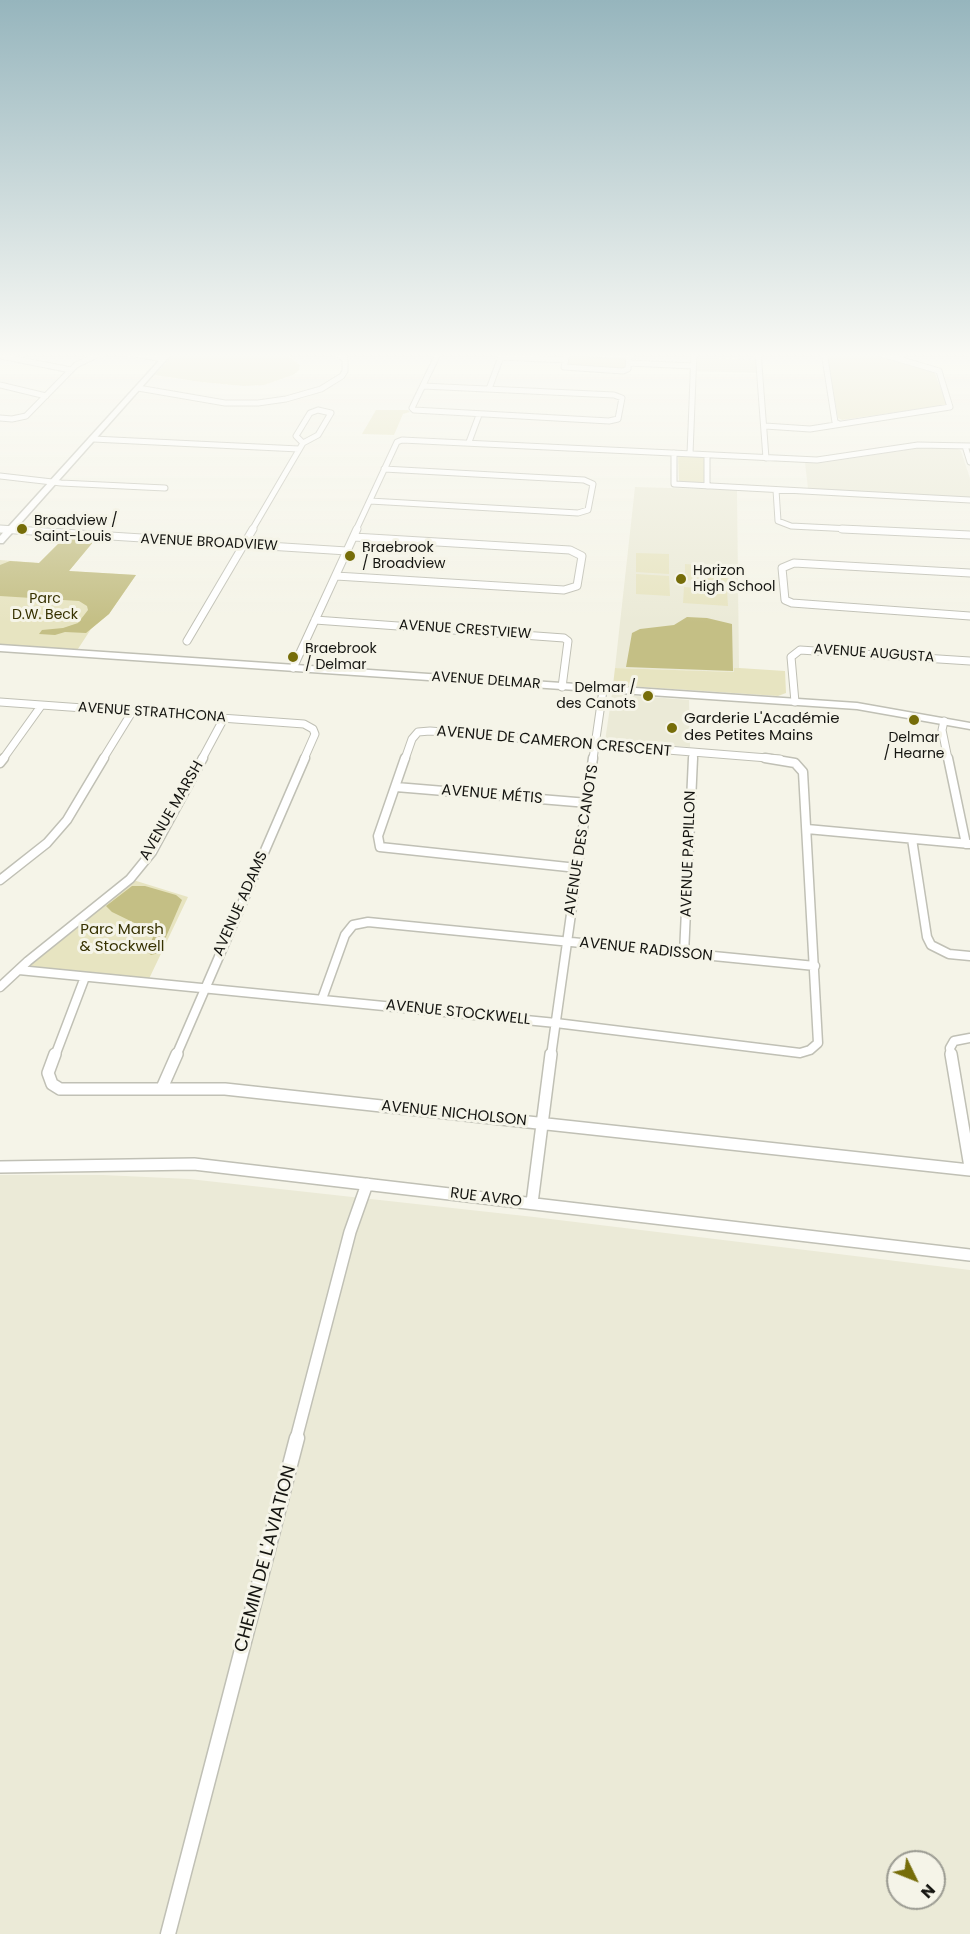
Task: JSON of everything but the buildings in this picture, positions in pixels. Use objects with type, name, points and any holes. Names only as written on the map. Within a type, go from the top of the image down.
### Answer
[{"type":"street","points":[[0,541],[90,442]]},
{"type":"street","points":[[190,442],[301,446]]},
{"type":"street","points":[[299,442],[301,446]]},
{"type":"street","points":[[187,641],[301,446],[307,442]]},
{"type":"street","points":[[294,668],[397,442]]},
{"type":"street","points":[[474,442],[817,460],[918,445],[967,446],[970,462]]},
{"type":"street","points":[[690,442],[690,454]]},
{"type":"street","points":[[766,442],[766,458]]},
{"type":"street","points":[[674,453],[674,484],[970,501]]},
{"type":"street","points":[[707,455],[707,486]]},
{"type":"street","points":[[370,501],[578,513],[588,510],[593,484],[584,480],[384,469]]},
{"type":"street","points":[[0,476],[165,488]]},
{"type":"street","points":[[776,490],[778,521],[791,526],[970,536]]},
{"type":"street","name":"AVENUE BROADVIEW","points":[[0,529],[347,551]]},
{"type":"street","points":[[336,576],[564,590],[577,586],[582,556],[570,550],[354,537]]},
{"type":"street","points":[[970,573],[794,563],[782,568],[785,600],[792,603],[970,616]]},
{"type":"street","name":"AVENUE CRESTVIEW","points":[[315,620],[564,638],[568,641],[562,687]]},
{"type":"street","name":"AVENUE DELMAR","points":[[0,648],[857,706],[970,726]]},
{"type":"street","name":"AVENUE AUGUSTA","points":[[795,702],[791,657],[800,650],[970,661]]},
{"type":"street","name":"AVENUE DES CANOTS","points":[[532,1203],[566,942],[603,690]]},
{"type":"street","name":"AVENUE STRATHCONA","points":[[0,702],[304,724]]},
{"type":"street","points":[[0,763],[41,706]]},
{"type":"street","points":[[0,880],[47,843],[67,820],[132,712]]},
{"type":"street","name":"AVENUE MARSH","points":[[0,987],[130,879],[152,852],[224,718]]},
{"type":"street","points":[[815,966],[807,829],[968,844],[942,730],[944,721]]},
{"type":"street","name":"AVENUE ADAMS","points":[[162,1088],[315,734],[313,729],[304,724]]},
{"type":"street","name":"AVENUE DE CAMERON CRESCENT","points":[[578,868],[380,847],[378,836],[412,739],[418,732],[430,731],[779,759],[795,763],[803,772],[807,829]]},
{"type":"street","name":"AVENUE PAPILLON","points":[[684,954],[693,753]]},
{"type":"street","name":"AVENUE MÉTIS","points":[[396,787],[588,803]]},
{"type":"street","points":[[912,839],[927,937],[931,945],[949,954],[970,956]]},
{"type":"street","name":"AVENUE RADISSON","points":[[322,999],[345,935],[353,925],[368,922],[815,966]]},
{"type":"street","name":"AVENUE STOCKWELL","points":[[19,970],[203,990],[322,999],[556,1023],[800,1053],[810,1050],[818,1043],[815,966]]},
{"type":"street","name":"AVENUE NICHOLSON","points":[[85,977],[48,1073],[52,1084],[60,1089],[225,1089],[970,1169],[950,1048],[954,1041],[970,1038]]},
{"type":"street","name":"RUE AVRO","points":[[0,1167],[194,1164],[970,1255]]},
{"type":"street","name":"CHEMIN DE L'AVIATION","points":[[168,1934],[350,1232],[367,1184]]},
{"type":"shaded area","points":[[925,447],[957,448],[961,451],[970,478],[970,498],[808,489],[805,463],[828,462]]},
{"type":"shaded area","name":"Horizon High School","points":[[635,487],[737,490],[739,668],[734,668],[734,672],[615,668]]},
{"type":"shaded area","points":[[63,539],[94,541],[69,571],[136,575],[109,614],[86,633],[39,634],[42,630],[63,628],[78,623],[88,610],[87,606],[79,601],[0,596],[0,565],[10,561],[39,563]]},
{"type":"shaded area","points":[[687,617],[707,618],[732,624],[733,671],[626,667],[632,633],[640,629],[674,625]]},
{"type":"shaded area","points":[[612,694],[689,700],[690,747],[605,741]]},
{"type":"shaded area","points":[[132,886],[145,886],[176,895],[182,900],[159,953],[151,955],[147,952],[153,937],[149,930],[112,912],[106,906]]},
{"type":"shaded area","points":[[0,1175],[103,1175],[189,1179],[534,1217],[970,1270],[970,1934],[0,1934]]},
{"type":"green space","points":[[678,455],[705,456],[705,484],[679,482]]},
{"type":"green space","name":"Parc D.W. Beck","points":[[67,535],[97,536],[69,571],[136,575],[109,614],[91,629],[76,652],[0,648],[0,560],[39,563]]},
{"type":"green space","points":[[636,553],[669,554],[669,574],[636,572]]},
{"type":"green space","points":[[685,564],[727,567],[728,583],[685,580]]},
{"type":"green space","points":[[636,574],[669,576],[670,596],[636,594]]},
{"type":"green space","points":[[684,587],[727,590],[728,606],[683,603]]},
{"type":"green space","points":[[615,668],[734,672],[734,668],[739,668],[785,671],[786,693],[778,696],[613,685]]},
{"type":"green space","name":"Parc Marsh & Stockwell","points":[[130,879],[188,897],[147,983],[19,970]]},
{"type":"place","name":"Broadview / Saint-Louis","points":[[22,529]]},
{"type":"place","name":"Braebrook / Broadview","points":[[350,556]]},
{"type":"place","name":"Horizon High School","points":[[681,579]]},
{"type":"place","name":"Braebrook / Delmar","points":[[293,657]]},
{"type":"place","name":"Delmar / des Canots","points":[[648,696]]},
{"type":"place","name":"Delmar / Hearne","points":[[914,720]]},
{"type":"place","name":"Garderie L'Académie des Petites Mains","points":[[672,728]]}]
